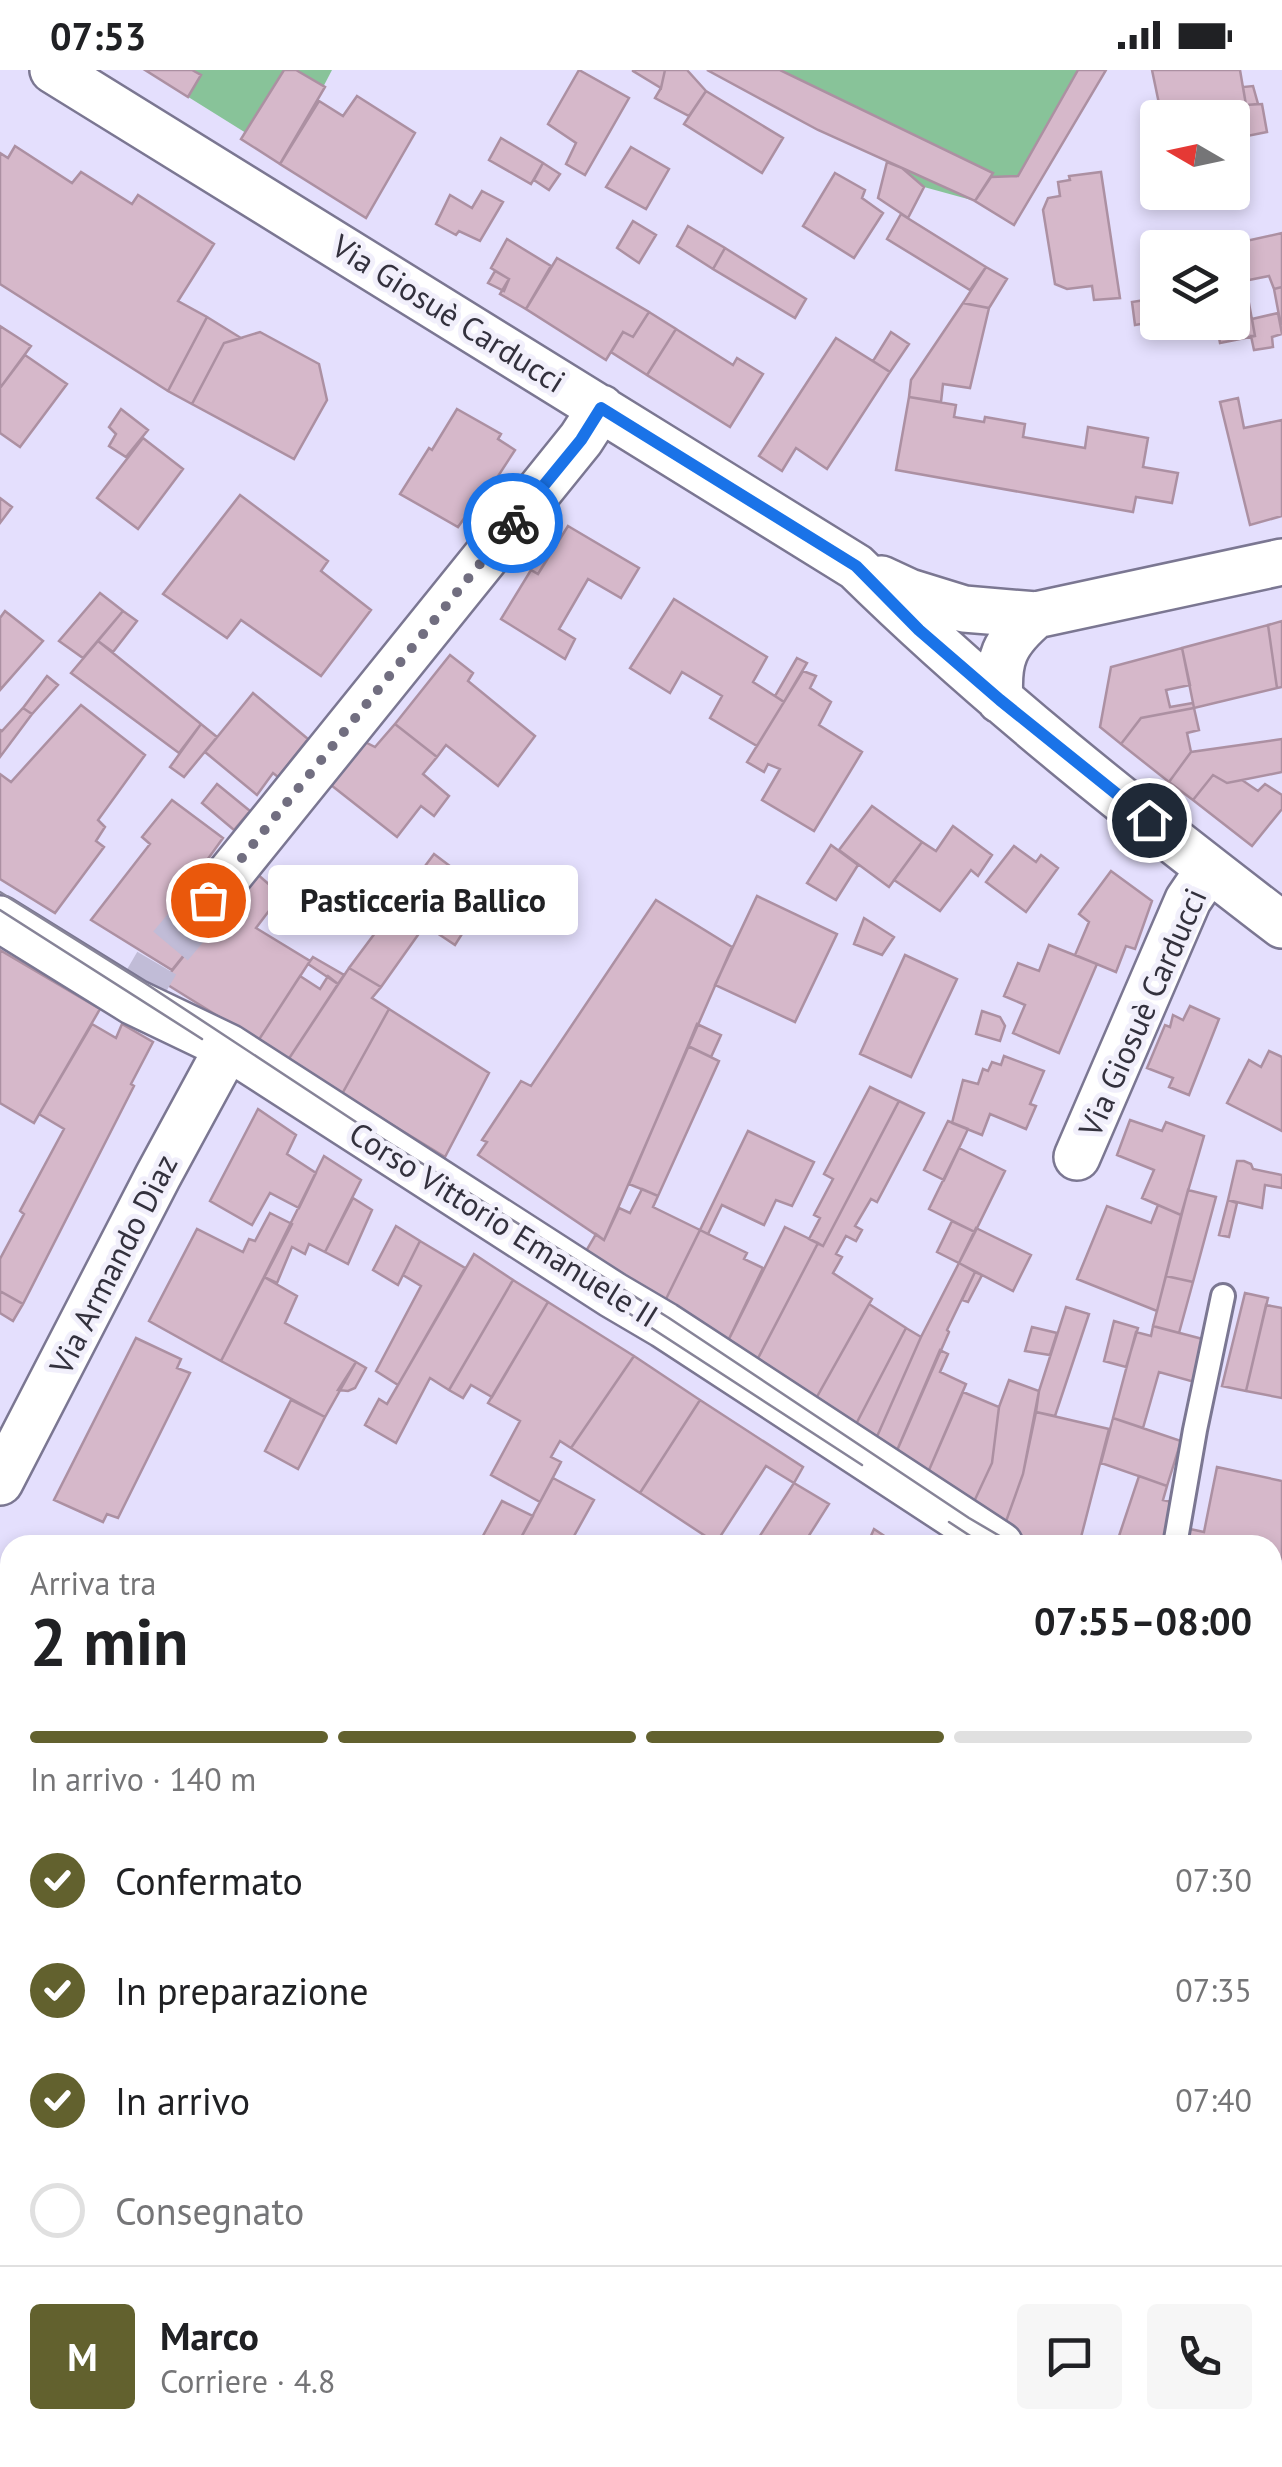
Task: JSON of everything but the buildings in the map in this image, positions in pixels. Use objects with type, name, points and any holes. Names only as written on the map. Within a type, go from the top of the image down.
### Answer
[{"type":"street","name":"Via Giosuè Carducci","points":[[54,70],[856,566],[919,630],[1000,700],[1282,926]]},
{"type":"street","points":[[208,900],[581,440],[601,408]]},
{"type":"street","points":[[856,566],[909,592],[950,606],[1036,616],[1282,562]]},
{"type":"street","points":[[1000,700],[1002,655],[1015,633],[1036,616]]},
{"type":"street","name":"Via Giosuè Carducci","points":[[1077,1157],[1188,900],[1208,869]]},
{"type":"street","name":"Corso Vittorio Emanuele II","points":[[0,919],[134,1002],[228,1047],[985,1535]]},
{"type":"street","name":"Via Armando Diaz","points":[[0,1482],[228,1047]]},
{"type":"lane","points":[[1176,1535],[1223,1296]]},
{"type":"green space","points":[[145,70],[332,70],[286,158]]},
{"type":"green space","points":[[707,70],[1106,70],[1014,225],[975,201],[924,187],[902,168],[818,130]]},
{"type":"tunnel","points":[[134,1002],[158,961],[209,900]]},
{"type":"tram line","points":[[0,892],[669,1318],[998,1535]]},
{"type":"tram line","points":[[0,910],[202,1039]]},
{"type":"tram line","points":[[530,1249],[862,1465]]},
{"type":"tram line","points":[[949,1522],[969,1535]]},
{"type":"way so far","points":[[208,900],[513,523]]},
{"type":"place","name":"Pasticceria Ballico","points":[[208,900]]},
{"type":"route","points":[[513,523],[581,440],[601,408],[856,566],[919,630],[1149,820]]}]
